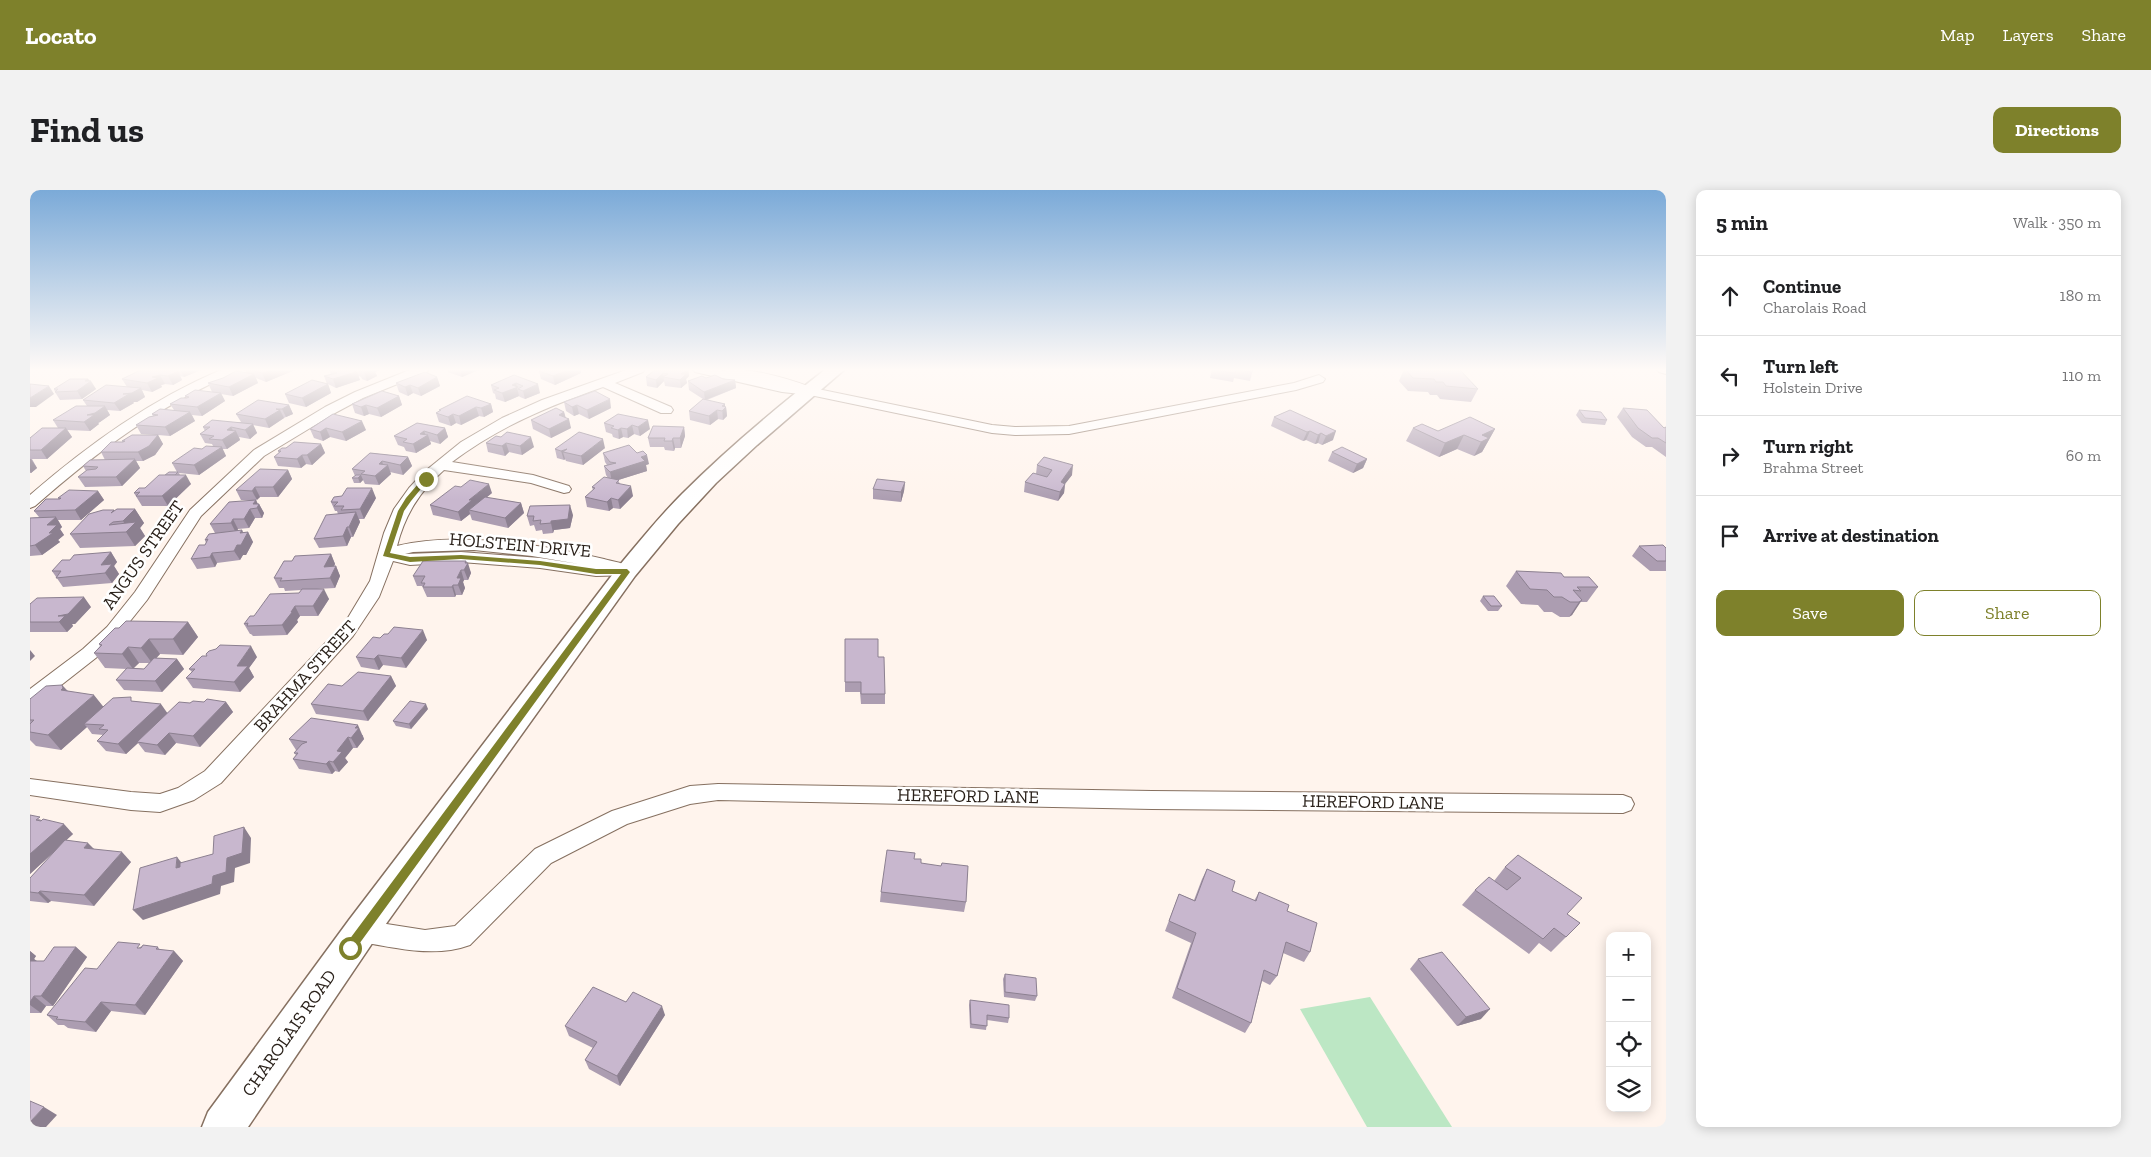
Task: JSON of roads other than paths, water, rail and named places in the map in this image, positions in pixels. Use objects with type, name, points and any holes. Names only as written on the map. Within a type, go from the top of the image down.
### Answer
[{"type":"street","points":[[30,503],[85,456],[119,430],[147,413]]},
{"type":"street","name":"ANGUS STREET","points":[[30,699],[90,653],[113,631],[142,596],[195,512],[259,453],[325,413]]},
{"type":"street","name":"BRAHMA STREET","points":[[30,787],[131,801],[160,803],[186,794],[212,777],[347,632],[372,592],[380,575],[397,520],[408,500],[441,465],[488,432],[525,413]]},
{"type":"street","name":"CHAROLAIS ROAD","points":[[223,1127],[361,931],[627,572],[671,519],[708,481],[785,413]]},
{"type":"street","points":[[914,413],[992,429],[1046,431],[1069,430],[1162,413]]},
{"type":"street","points":[[441,465],[533,479],[564,489]]},
{"type":"street","name":"HOLSTEIN DRIVE","points":[[386,554],[413,547],[474,545],[593,560],[627,572]]},
{"type":"street","name":"HEREFORD LANE","points":[[361,931],[426,941],[461,937],[543,856],[620,817],[690,795],[718,792],[1160,800],[1623,804]]}]
